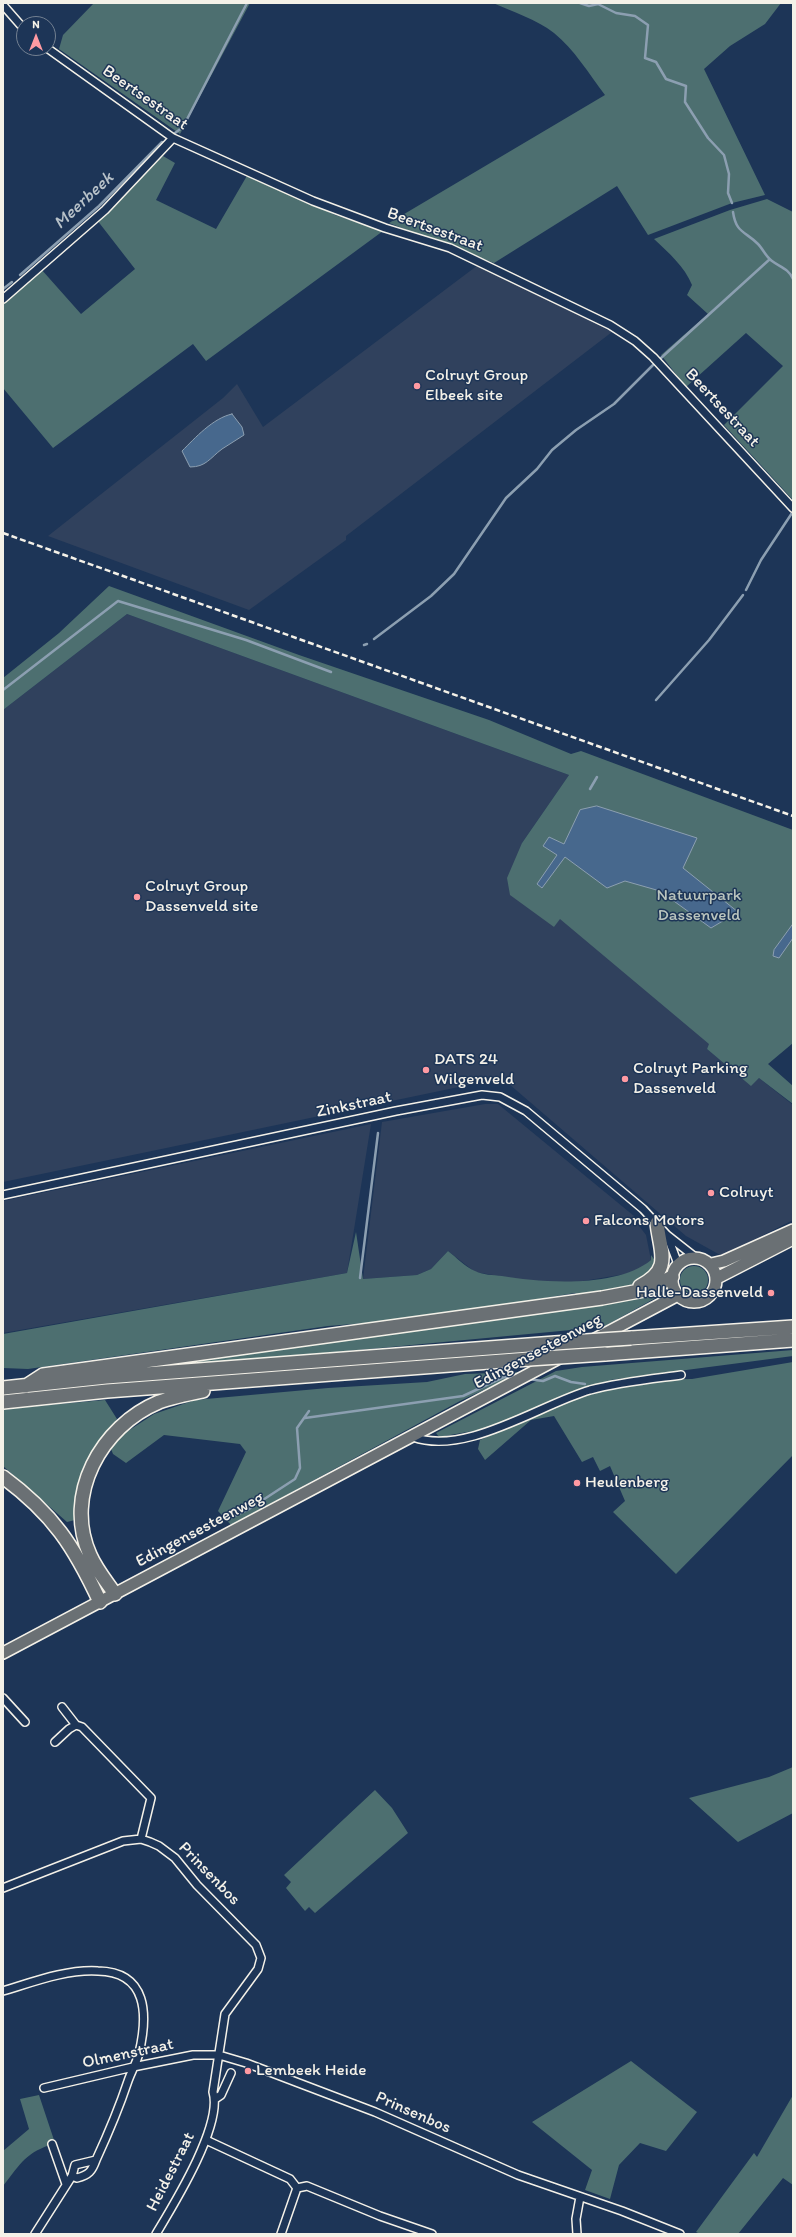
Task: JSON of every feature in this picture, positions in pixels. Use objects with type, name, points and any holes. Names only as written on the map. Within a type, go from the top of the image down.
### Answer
[{"type":"highway","points":[[628,1292],[650,1281],[657,1275],[661,1266],[662,1248],[658,1238],[657,1223]]},
{"type":"highway","points":[[26,1386],[43,1375],[602,1298],[650,1288],[672,1277]]},
{"type":"highway","points":[[3,1388],[224,1368],[793,1326]]},
{"type":"highway","points":[[3,1402],[107,1391],[234,1381],[793,1340]]},
{"type":"highway","points":[[115,1594],[90,1555],[82,1520],[85,1486],[91,1468],[101,1448],[116,1431],[134,1416],[158,1402],[234,1381]]},
{"type":"highway","points":[[3,1477],[45,1512],[64,1535],[79,1558],[100,1602]]},
{"type":"main road","points":[[710,1264],[717,1278],[714,1292],[703,1301],[690,1302],[678,1295],[674,1290],[672,1277],[678,1264],[684,1260],[695,1257],[710,1264],[724,1261],[793,1230]]},
{"type":"main road","points":[[717,1278],[793,1239]]},
{"type":"main road","name":"Edingensesteenweg","points":[[3,1653],[413,1437],[678,1295]]},
{"type":"street","points":[[3,5],[16,20]]},
{"type":"street","name":"Beertsestraat","points":[[56,54],[173,138],[313,201],[385,228],[450,248],[610,325],[634,341],[653,357],[793,508]]},
{"type":"street","points":[[3,298],[105,210],[173,138]]},
{"type":"street","name":"Zinkstraat","points":[[3,1195],[389,1113],[482,1096],[500,1097],[526,1111],[657,1223],[667,1235],[695,1257]]},
{"type":"street","name":"Zinkstraat","points":[[667,1235],[678,1264]]},
{"type":"street","points":[[413,1437],[441,1442],[484,1433],[589,1391],[609,1386],[681,1375]]},
{"type":"street","points":[[3,1698],[24,1722]]},
{"type":"street","points":[[62,1707],[76,1725],[82,1727],[150,1798],[141,1839]]},
{"type":"street","points":[[55,1742],[69,1729],[76,1725]]},
{"type":"street","name":"Prinsenbos","points":[[3,1888],[123,1841],[141,1839],[159,1846],[175,1858],[197,1885],[256,1944],[261,1958],[258,1969],[225,2014],[219,2055],[250,2064],[358,2106],[488,2163],[558,2191],[622,2210],[680,2234]]},
{"type":"street","points":[[3,1991],[75,1972],[98,1971],[116,1973],[128,1980],[138,1990],[144,2004],[145,2019],[139,2053],[119,2107],[93,2169],[87,2176],[77,2178],[72,2176]]},
{"type":"street","points":[[139,2053],[149,2064]]},
{"type":"street","name":"Olmenstraat","points":[[44,2088],[133,2067],[193,2055],[219,2055]]},
{"type":"street","name":"Heidestraat","points":[[156,2234],[206,2140],[215,2099],[213,2092],[219,2055]]},
{"type":"street","name":"Heidestraat","points":[[215,2099],[221,2095],[231,2073]]},
{"type":"street","points":[[206,2140],[290,2179],[297,2188]]},
{"type":"street","points":[[52,2144],[66,2184]]},
{"type":"street","points":[[35,2234],[72,2176],[75,2165],[96,2160]]},
{"type":"street","points":[[297,2188],[307,2186],[380,2216],[432,2234]]},
{"type":"street","points":[[282,2234],[297,2188]]},
{"type":"street","points":[[577,2234],[576,2219],[580,2197]]},
{"type":"shaded area","points":[[478,265],[612,332],[346,536],[346,540],[249,610],[48,536],[223,398],[237,384],[263,427]]},
{"type":"shaded area","points":[[232,414],[242,427],[244,435],[222,449],[204,464],[190,467],[182,451],[211,424],[225,416]]},
{"type":"shaded area","points":[[127,614],[569,775],[522,843],[554,927],[560,918],[710,1044],[707,1049],[751,1085],[759,1078],[793,1105],[793,1220],[722,1256],[686,1236],[502,1078],[3,1182],[3,710]]},
{"type":"shaded area","points":[[597,806],[697,838],[683,868],[738,912],[711,928],[660,891],[625,881],[607,888],[565,857],[542,888],[537,884],[557,855],[543,846],[549,837],[564,844],[580,810]]},
{"type":"shaded area","points":[[793,924],[793,938],[779,958],[773,956],[774,950]]},
{"type":"shaded area","points":[[485,1104],[498,1104],[634,1216],[633,1218],[646,1235],[651,1260],[641,1269],[631,1273],[571,1283],[529,1281],[475,1272],[448,1251],[431,1269],[417,1275],[363,1279],[382,1122]]},
{"type":"shaded area","points":[[371,1124],[347,1273],[3,1333],[3,1201]]},
{"type":"green space","points":[[94,3],[250,3],[180,134],[59,49],[63,35]]},
{"type":"green space","points":[[493,3],[781,3],[765,24],[730,46],[704,69],[765,195],[732,203],[648,235],[617,186],[494,263],[389,223],[605,95],[575,54],[554,33],[532,20]]},
{"type":"green space","points":[[163,156],[175,163],[156,200],[216,229],[248,174],[335,215],[383,231],[206,361],[193,344],[53,448],[3,388],[3,304],[41,269],[81,314],[135,269],[97,220]]},
{"type":"green space","points":[[767,199],[793,212],[793,500],[724,425],[783,366],[746,333],[686,387],[661,355],[708,314],[687,295],[692,285],[689,278],[676,260],[654,239],[730,210]]},
{"type":"green space","name":"Natuurpark Dassenveld","points":[[109,586],[299,655],[489,720],[571,754],[581,751],[793,830],[793,1043],[768,1064],[793,1086],[793,1104],[759,1078],[751,1086],[707,1049],[709,1044],[560,919],[554,927],[510,895],[507,878],[522,843],[569,775],[127,614],[3,710],[3,678],[59,633]]},
{"type":"green space","points":[[356,1232],[363,1279],[417,1275],[431,1269],[448,1251],[468,1267],[478,1272],[488,1275],[538,1280],[579,1281],[600,1279],[637,1269],[651,1260],[651,1255],[656,1262],[650,1277],[644,1281],[615,1289],[577,1295],[575,1293],[416,1319],[328,1326],[28,1369],[3,1368],[3,1334],[347,1273]]},
{"type":"green space","points":[[694,1266],[704,1270],[708,1280],[704,1290],[694,1294],[684,1290],[680,1280],[684,1270]]},
{"type":"green space","points":[[664,1287],[661,1295],[603,1327],[157,1369],[155,1364],[590,1307]]},
{"type":"green space","points":[[793,1350],[793,1356],[610,1380],[692,1379],[793,1362],[793,1455],[676,1574],[613,1512],[625,1501],[610,1466],[600,1471],[593,1457],[582,1462],[554,1416],[531,1420],[485,1460],[478,1449],[480,1440],[518,1423],[439,1437],[436,1433],[556,1371],[582,1367]]},
{"type":"green space","points":[[522,1372],[460,1401],[231,1525],[218,1511],[246,1452],[240,1444],[164,1435],[126,1463],[113,1454],[111,1449],[122,1435],[154,1414],[195,1400],[328,1388],[427,1382],[465,1374]]},
{"type":"green space","points":[[105,1400],[117,1419],[84,1465],[75,1520],[67,1522],[3,1466],[3,1409]]},
{"type":"green space","points":[[793,1767],[793,1813],[738,1842],[689,1798],[769,1777]]},
{"type":"green space","points":[[375,1790],[392,1808],[408,1833],[315,1913],[309,1907],[305,1911],[286,1888],[291,1882],[284,1875]]},
{"type":"green space","points":[[631,2061],[697,2112],[666,2151],[640,2143],[619,2165],[610,2199],[585,2190],[592,2170],[532,2122]]},
{"type":"green space","points":[[39,2095],[55,2143],[37,2151],[25,2159],[3,2186],[3,2151],[29,2129],[20,2099]]},
{"type":"green space","points":[[793,2095],[793,2185],[783,2178],[738,2234],[700,2234],[696,2232],[754,2153],[757,2157]]},
{"type":"waterway","name":"Meerbeek","points":[[175,133],[183,127],[247,3]]},
{"type":"waterway","points":[[580,3],[589,6],[598,4],[616,13],[635,16],[648,25],[645,58],[656,62],[666,79],[686,86],[685,102],[708,138],[724,155],[729,174],[728,193],[732,203]]},
{"type":"waterway","name":"Meerbeek","points":[[20,275],[99,206],[162,142]]},
{"type":"waterway","points":[[733,212],[734,219],[739,228],[758,244],[770,259],[787,270],[793,279]]},
{"type":"waterway","points":[[661,358],[770,259]]},
{"type":"waterway","name":"Meerbeek","points":[[3,289],[12,282]]},
{"type":"waterway","points":[[374,639],[431,596],[454,574],[506,498],[537,469],[552,450],[576,430],[614,404],[653,365]]},
{"type":"waterway","points":[[746,590],[761,560],[792,513]]},
{"type":"waterway","points":[[656,700],[709,640],[743,595]]},
{"type":"waterway","points":[[3,690],[118,601],[246,640],[331,672]]},
{"type":"waterway","points":[[590,789],[597,777]]},
{"type":"waterway","points":[[360,1278],[378,1133]]},
{"type":"waterway","points":[[528,1379],[543,1381],[555,1376],[571,1382],[585,1384]]},
{"type":"waterway","points":[[305,1418],[463,1396],[504,1377],[513,1378]]},
{"type":"waterway","points":[[232,1517],[249,1509],[295,1479],[300,1468],[297,1428],[309,1411]]},
{"type":"railway","points":[[3,533],[793,816]]},
{"type":"place","name":"Colruyt Group Elbeek site","points":[[417,386]]},
{"type":"place","name":"Colruyt Group Dassenveld site","points":[[137,897]]},
{"type":"place","name":"DATS 24 Wilgenveld","points":[[426,1070]]},
{"type":"place","name":"Colruyt Parking Dassenveld","points":[[625,1079]]},
{"type":"place","name":"Colruyt","points":[[711,1193]]},
{"type":"place","name":"Falcons Motors","points":[[586,1221]]},
{"type":"place","name":"Halle-Dassenveld","points":[[771,1293]]},
{"type":"place","name":"Heulenberg","points":[[577,1483]]},
{"type":"place","name":"Lembeek Heide","points":[[248,2071]]}]
